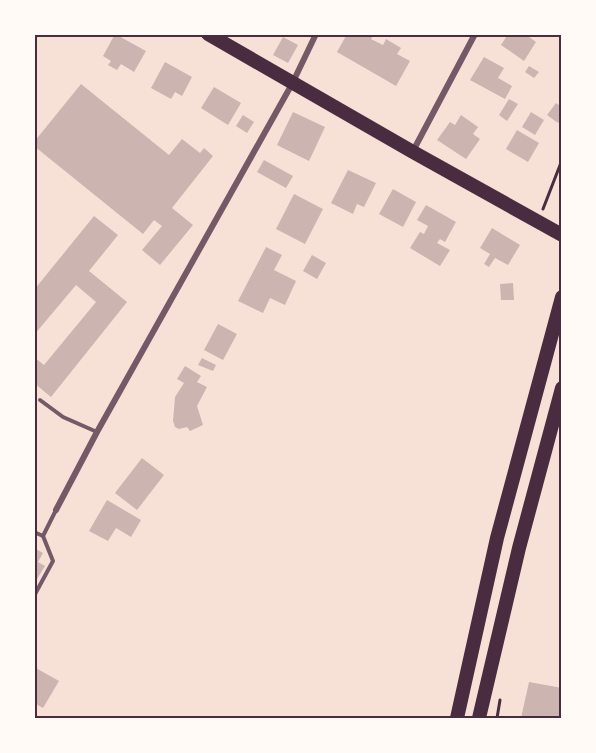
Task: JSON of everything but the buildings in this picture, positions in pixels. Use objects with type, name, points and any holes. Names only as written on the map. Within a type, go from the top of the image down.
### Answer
[{"type":"main road","points":[[207,34],[561,235]]},
{"type":"main road","points":[[457,718],[497,538],[561,297]]},
{"type":"main road","points":[[479,718],[519,548],[561,388]]},
{"type":"street","points":[[56,510],[97,432],[292,84],[316,34]]},
{"type":"street","points":[[412,152],[475,34]]},
{"type":"lane","points":[[40,400],[63,417],[97,432]]},
{"type":"lane","points":[[43,536],[56,510]]},
{"type":"lane","points":[[34,532],[43,536],[53,561],[34,596]]},
{"type":"path","points":[[538,222],[561,160]]}]
